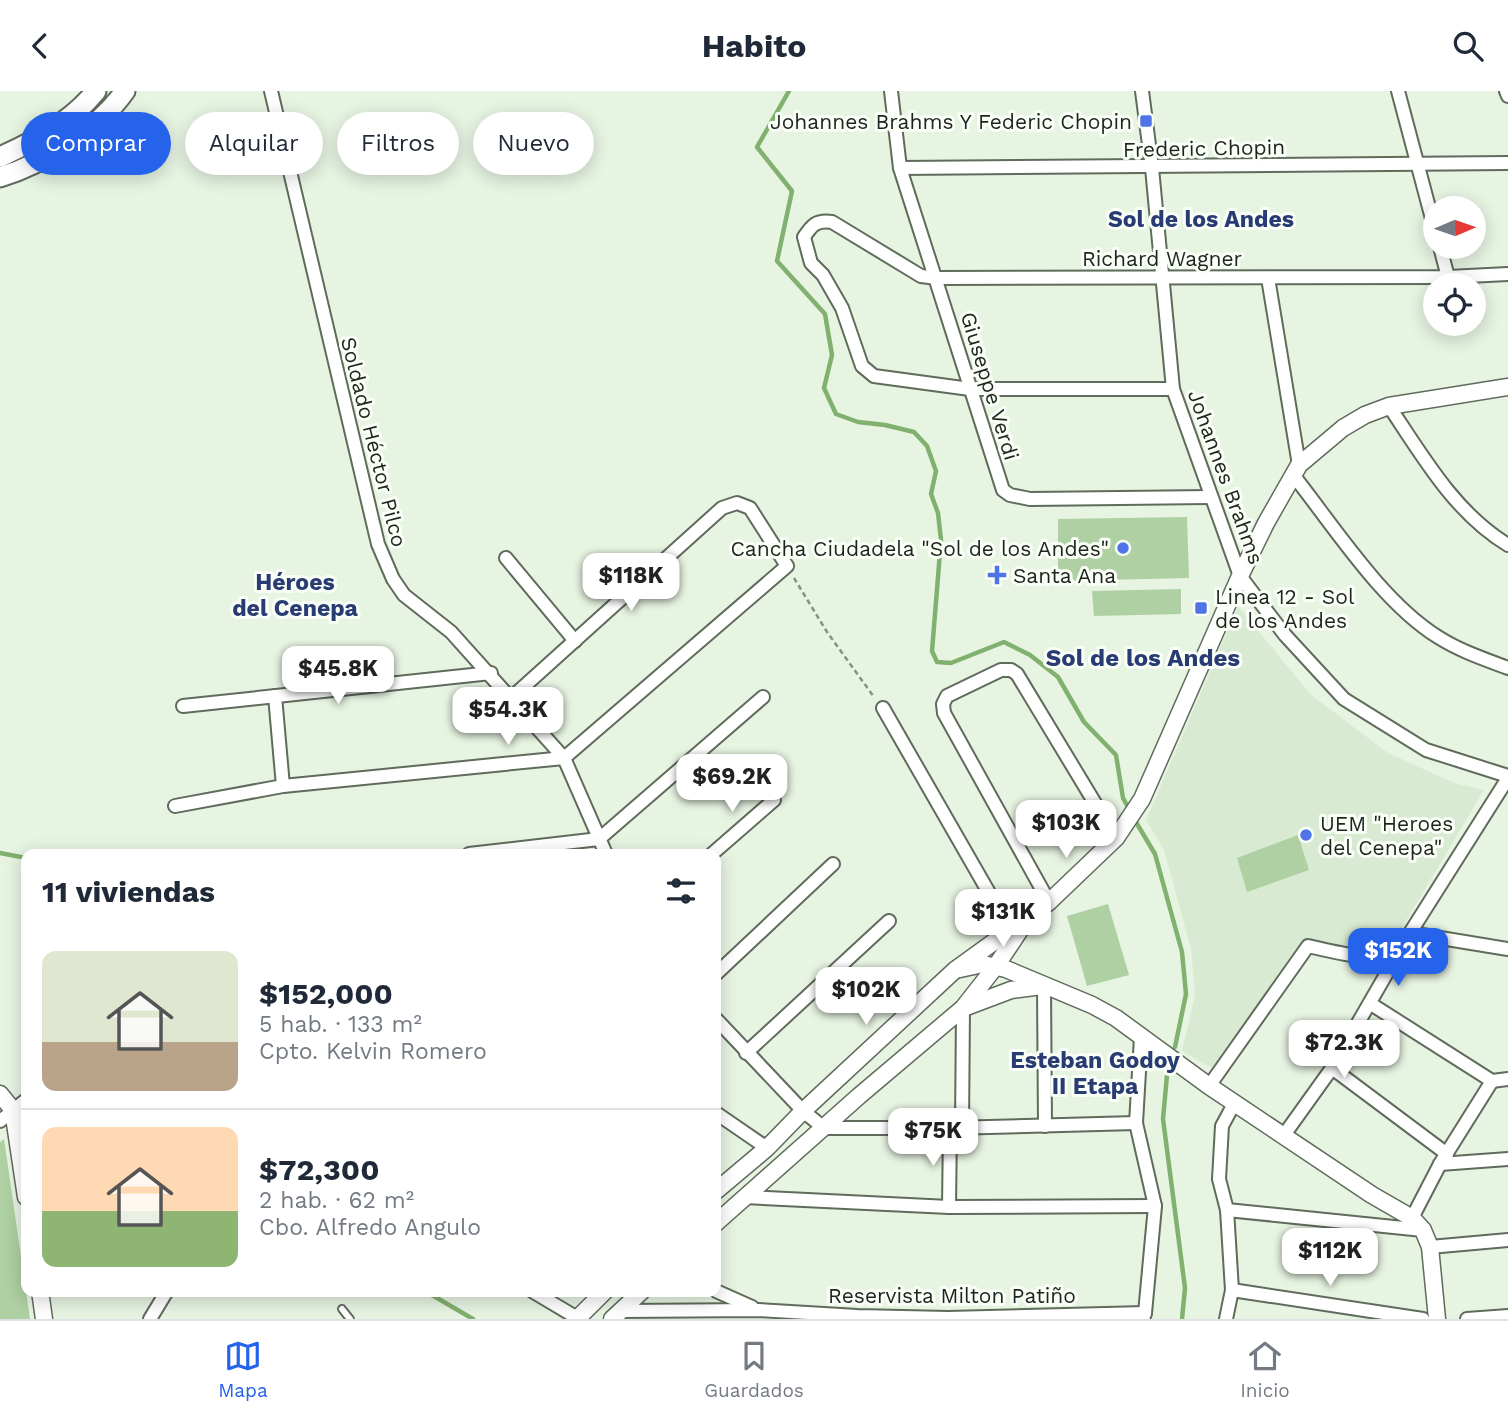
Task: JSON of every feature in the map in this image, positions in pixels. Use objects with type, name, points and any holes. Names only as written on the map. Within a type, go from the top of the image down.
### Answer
[{"type":"highway","points":[[0,157],[45,135],[88,101],[96,91]]},
{"type":"highway","points":[[0,177],[61,148],[118,101],[125,91]]},
{"type":"street","name":"Soldado Héctor Pilco","points":[[271,91],[378,544],[393,579],[404,595],[452,632],[564,758],[604,849]]},
{"type":"street","name":"Giuseppe Verdi","points":[[891,91],[900,169],[1003,489],[1010,495],[1042,499],[1210,497]]},
{"type":"street","name":"Johannes Brahms","points":[[1142,91],[1173,389],[1240,576],[1284,635],[1344,699],[1426,750],[1508,777]]},
{"type":"street","points":[[1398,91],[1426,196]]},
{"type":"street","points":[[1506,91],[1508,96]]},
{"type":"street","name":"Frederic Chopin","points":[[900,169],[1508,163]]},
{"type":"street","name":"Richard Wagner","points":[[970,389],[874,376],[862,366],[842,308],[823,275],[811,263],[806,250],[804,237],[811,225],[822,221],[832,222],[921,276],[936,278],[1423,277]]},
{"type":"street","name":"Richard Wagner","points":[[1486,275],[1508,274]]},
{"type":"street","points":[[1268,278],[1296,470],[1353,552],[1404,611],[1438,637],[1477,657],[1508,668]]},
{"type":"street","points":[[721,1187],[767,1148],[803,1111],[955,970],[1012,934],[1120,833],[1142,799],[1240,576],[1296,470],[1343,428],[1365,415],[1389,407],[1508,387]]},
{"type":"street","points":[[970,389],[1173,389]]},
{"type":"street","points":[[1389,407],[1427,464],[1471,518],[1508,545]]},
{"type":"street","points":[[175,806],[283,786],[564,758],[787,566],[750,508],[737,503],[722,508],[510,699]]},
{"type":"street","points":[[506,558],[575,642]]},
{"type":"street","points":[[1049,902],[944,713],[943,704],[947,696],[1001,670],[1011,670],[1017,674],[1120,833]]},
{"type":"street","points":[[183,706],[491,673]]},
{"type":"street","points":[[275,696],[283,786]]},
{"type":"street","points":[[512,849],[599,839],[763,697]]},
{"type":"street","points":[[883,708],[1012,934]]},
{"type":"street","points":[[1284,1135],[1332,1068],[1410,933],[1508,777]]},
{"type":"street","points":[[718,849],[774,800]]},
{"type":"street","points":[[721,969],[833,864]]},
{"type":"street","points":[[746,1053],[889,922]]},
{"type":"street","points":[[1410,933],[1508,949]]},
{"type":"street","points":[[721,1218],[963,1008],[996,967],[1012,934]]},
{"type":"street","points":[[1209,1086],[1308,946],[1356,957],[1396,957]]},
{"type":"street","points":[[955,970],[983,964],[996,967],[1092,1005],[1417,1224],[1430,1247],[1437,1319]]},
{"type":"street","points":[[963,1008],[1011,990],[1044,986]]},
{"type":"street","points":[[1044,986],[1045,1126]]},
{"type":"street","points":[[1371,1004],[1492,1081],[1508,1079]]},
{"type":"street","points":[[949,1207],[963,1008]]},
{"type":"street","points":[[721,1025],[803,1111],[824,1128],[956,1128],[1136,1123]]},
{"type":"street","points":[[1141,1037],[1136,1123],[1155,1206],[1144,1316]]},
{"type":"street","points":[[1332,1068],[1444,1159],[1508,1159]]},
{"type":"street","points":[[1417,1224],[1444,1159],[1492,1081]]},
{"type":"street","points":[[0,1094],[20,1105],[0,1121]]},
{"type":"street","points":[[1226,1319],[1232,1290],[1227,1210],[1219,1179],[1222,1126],[1235,1102]]},
{"type":"street","points":[[721,1116],[767,1148]]},
{"type":"street","points":[[744,1197],[949,1207],[1155,1206]]},
{"type":"street","points":[[1227,1210],[1417,1224]]},
{"type":"street","points":[[1430,1247],[1508,1240]]},
{"type":"street","points":[[1232,1290],[1423,1319]]},
{"type":"street","name":"Reservista Milton Patiño","points":[[721,1293],[759,1310]]},
{"type":"street","points":[[41,1297],[44,1319]]},
{"type":"street","points":[[150,1319],[163,1297]]},
{"type":"street","points":[[542,1297],[578,1319],[599,1297]]},
{"type":"street","points":[[617,1315],[636,1297]]},
{"type":"street","name":"Reservista Milton Patiño","points":[[617,1315],[759,1310],[857,1318],[1144,1316]]},
{"type":"street","points":[[1467,1319],[1508,1316]]},
{"type":"lane","points":[[342,1309],[349,1319]]},
{"type":"path","points":[[787,566],[827,632],[883,708]]},
{"type":"shaded area","name":"UEM \"Heroes del Cenepa\"","points":[[1238,606],[1310,694],[1388,753],[1454,783],[1484,790],[1388,951],[1375,953],[1305,941],[1212,1068],[1182,1051],[1195,995],[1191,949],[1164,850],[1146,820]]},
{"type":"green space","name":"Cancha Ciudadela \"Sol de los Andes\"","points":[[1187,517],[1189,578],[1058,581],[1058,519]]},
{"type":"green space","points":[[1181,589],[1181,614],[1094,616],[1092,591]]},
{"type":"green space","points":[[1298,835],[1309,870],[1247,892],[1237,858]]},
{"type":"green space","points":[[1108,904],[1129,975],[1087,986],[1067,916]]},
{"type":"green space","points":[[4,1139],[21,1257],[21,1297],[27,1297],[30,1319],[0,1319],[0,1142]]},
{"type":"waterway","points":[[789,91],[757,147],[792,191],[777,261],[825,314],[832,355],[824,388],[836,414],[858,422],[914,432],[927,446],[936,471],[931,494],[938,513],[941,540],[932,651],[937,662],[951,663],[1004,642],[1030,655],[1058,677],[1084,722],[1116,755],[1123,798],[1129,809]]},
{"type":"waterway","points":[[1133,817],[1155,854],[1182,952],[1186,994],[1175,1047]]},
{"type":"waterway","points":[[0,853],[21,857]]},
{"type":"waterway","points":[[1167,1075],[1163,1119],[1185,1288],[1182,1319]]},
{"type":"waterway","points":[[435,1297],[473,1319]]},
{"type":"place","name":"Johannes Brahms Y Federic Chopin","points":[[1146,121]]},
{"type":"place","name":"Cancha Ciudadela \"Sol de los Andes\"","points":[[1123,548]]},
{"type":"place","name":"Santa Ana","points":[[997,575]]},
{"type":"place","name":"Linea 12 - Sol de los Andes","points":[[1201,608]]},
{"type":"place","name":"UEM \"Heroes del Cenepa\"","points":[[1306,835]]},
{"type":"district","name":"Sol de los Andes","points":[[1201,219]]},
{"type":"district","name":"Héroes del Cenepa","points":[[295,595]]},
{"type":"district","name":"Sol de los Andes","points":[[1143,658]]},
{"type":"district","name":"Esteban Godoy II Etapa","points":[[1095,1073]]}]
